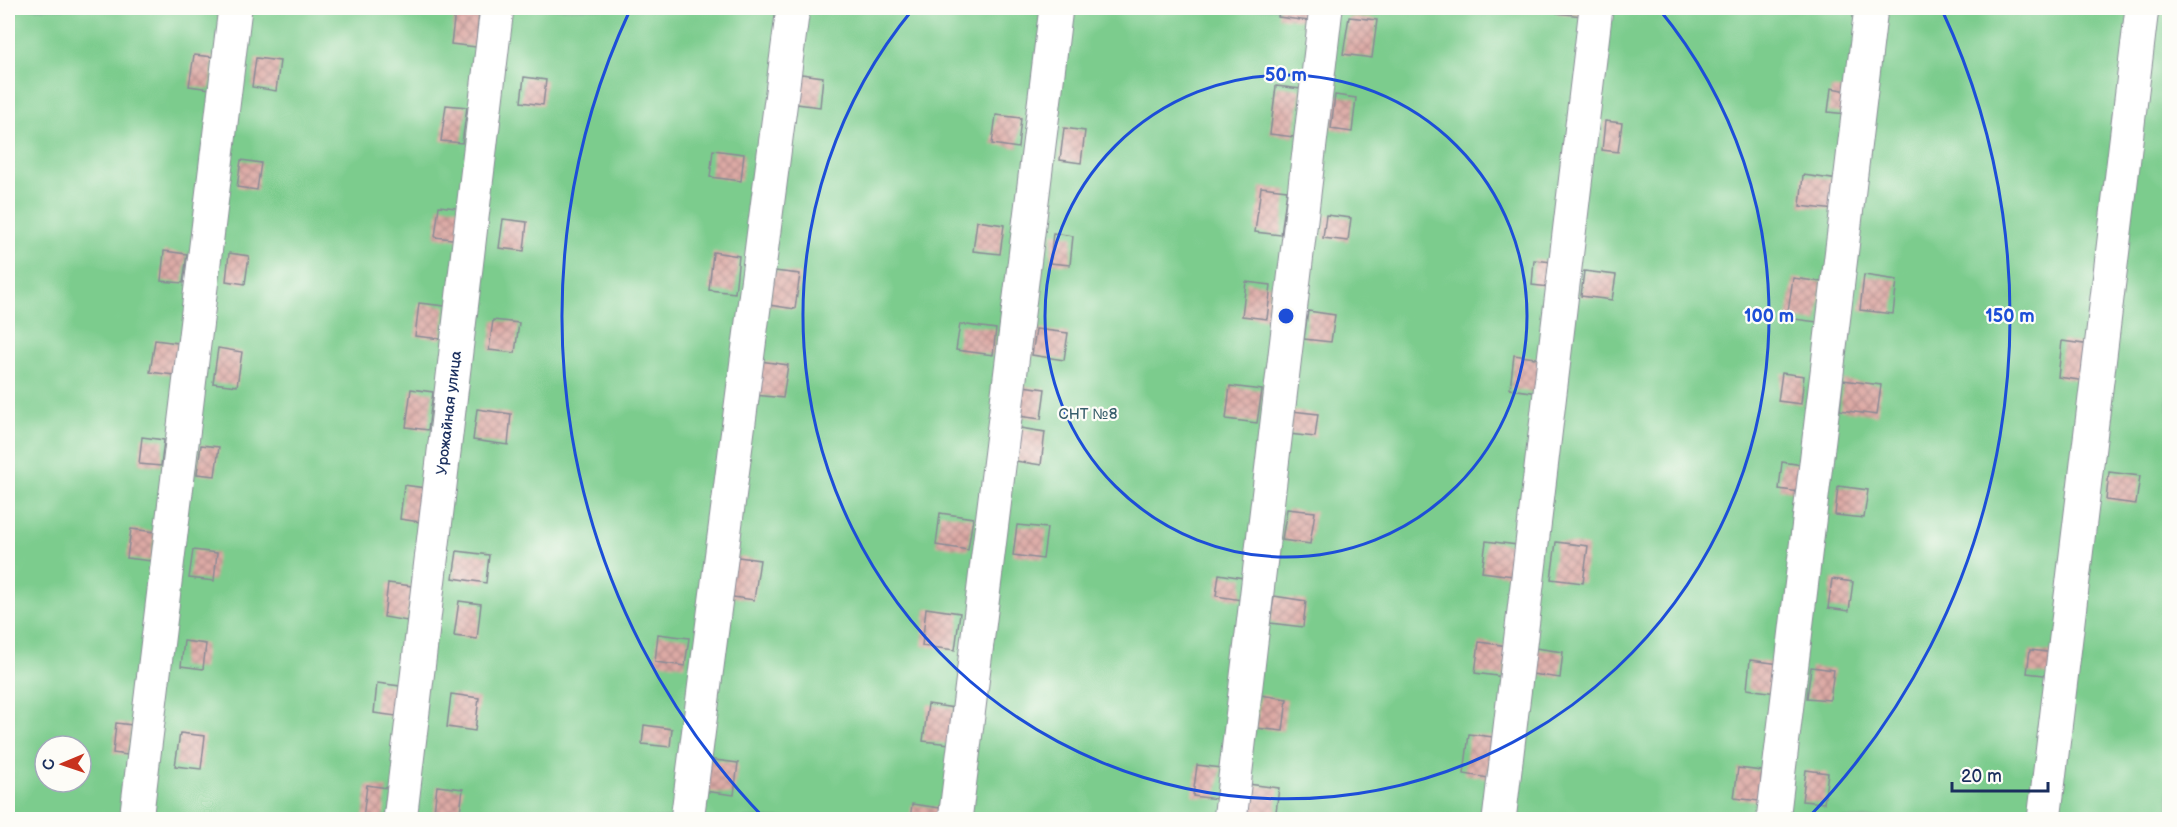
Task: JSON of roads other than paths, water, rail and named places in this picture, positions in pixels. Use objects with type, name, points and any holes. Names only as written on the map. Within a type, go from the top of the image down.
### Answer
[{"type":"street","points":[[136,819],[236,8]]},
{"type":"street","name":"Урожайная улица","points":[[400,819],[497,8]]},
{"type":"street","points":[[687,819],[793,8]]},
{"type":"street","points":[[955,819],[1056,8]]},
{"type":"street","points":[[1230,819],[1326,8]]},
{"type":"street","points":[[1499,819],[1596,8]]},
{"type":"street","points":[[1773,819],[1871,8]]},
{"type":"street","points":[[2044,819],[2142,8]]},
{"type":"park label","name":"СНТ №8","points":[[1088,414]]}]
